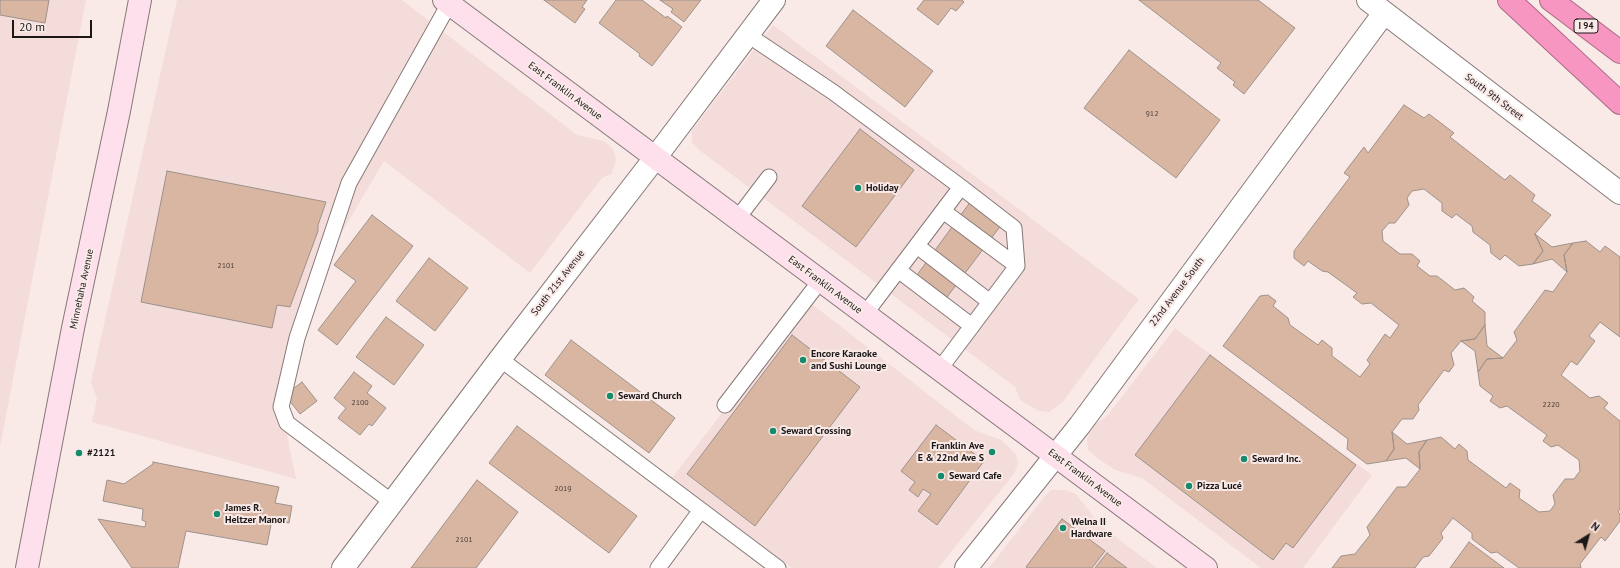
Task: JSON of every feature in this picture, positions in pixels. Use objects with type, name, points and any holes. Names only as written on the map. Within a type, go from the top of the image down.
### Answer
[{"type":"highway","points":[[1509,0],[1620,103]]},
{"type":"highway","name":"I 94","points":[[1551,0],[1620,52]]},
{"type":"street","name":"South 21st Avenue","points":[[343,568],[500,359],[655,158],[774,0]]},
{"type":"street","name":"East Franklin Avenue","points":[[447,2],[1206,568]]},
{"type":"street","name":"Minnehaha Avenue","points":[[27,568],[73,328],[141,4]]},
{"type":"street","name":"South 9th Street","points":[[1376,7],[1620,193]]},
{"type":"street","name":"22nd Avenue South","points":[[966,568],[1080,425],[1376,7]]},
{"type":"lane","points":[[392,502],[287,423],[281,407],[297,338],[350,183],[447,2]]},
{"type":"lane","points":[[748,35],[833,92],[961,186],[1014,228],[1017,266],[939,370]]},
{"type":"lane","points":[[737,219],[769,177]]},
{"type":"lane","points":[[865,314],[944,211],[961,186]]},
{"type":"lane","points":[[944,211],[1017,266]]},
{"type":"lane","points":[[916,246],[990,302]]},
{"type":"lane","points":[[898,270],[972,326]]},
{"type":"lane","points":[[725,405],[820,281]]},
{"type":"lane","points":[[500,359],[778,568]]},
{"type":"lane","points":[[658,568],[702,510]]},
{"type":"shaded area","points":[[0,0],[86,0],[0,447]]},
{"type":"shaded area","points":[[177,0],[402,0],[577,135],[604,141],[613,149],[616,158],[611,174],[602,178],[530,273],[384,161],[312,283],[280,400],[296,479],[92,422],[97,399],[91,382]]},
{"type":"shaded area","points":[[773,25],[1139,299],[1062,403],[1049,412],[1039,411],[1020,400],[1015,387],[699,150],[692,142],[692,130]]},
{"type":"shaded area","points":[[808,301],[974,430],[1001,440],[1016,454],[1018,464],[1014,474],[938,568],[792,568],[672,478]]},
{"type":"shaded area","name":"Seward Inc.","points":[[1175,328],[1372,475],[1303,568],[1261,568],[1142,478],[1115,470],[1088,450],[1087,439],[1094,425],[1107,416]]},
{"type":"shaded area","points":[[1051,490],[1065,490],[1076,494],[1101,526],[1157,568],[989,568]]},
{"type":"building","points":[[0,0],[49,0],[45,23],[0,15]]},
{"type":"building","points":[[544,0],[587,0],[582,7],[585,9],[575,23]]},
{"type":"building","points":[[616,0],[642,0],[666,18],[667,16],[682,27],[652,66],[639,56],[640,54],[599,23]]},
{"type":"building","points":[[660,0],[701,0],[684,22],[671,12],[673,9]]},
{"type":"building","points":[[924,0],[962,0],[964,2],[956,11],[951,8],[938,25],[917,9]]},
{"type":"building","points":[[1139,0],[1258,0],[1295,28],[1244,94],[1233,85],[1235,82],[1217,68],[1221,63]]},
{"type":"building","points":[[853,10],[933,71],[905,107],[826,46]]},
{"type":"building","points":[[1129,50],[1220,120],[1176,178],[1084,108]]},
{"type":"building","points":[[1404,105],[1424,118],[1429,114],[1454,133],[1450,137],[1505,180],[1510,175],[1535,195],[1532,201],[1551,215],[1535,234],[1543,251],[1533,264],[1519,266],[1505,255],[1500,260],[1491,253],[1490,245],[1473,232],[1472,226],[1456,214],[1452,218],[1442,211],[1442,203],[1424,189],[1412,191],[1407,198],[1409,205],[1395,223],[1389,223],[1382,231],[1383,241],[1400,254],[1412,254],[1420,261],[1417,266],[1430,276],[1437,276],[1455,290],[1464,288],[1474,297],[1472,301],[1485,312],[1485,325],[1475,339],[1461,341],[1451,353],[1454,365],[1449,372],[1444,370],[1418,405],[1419,410],[1413,419],[1402,419],[1392,432],[1394,449],[1386,461],[1367,464],[1347,449],[1348,439],[1223,346],[1260,296],[1268,295],[1276,301],[1273,306],[1288,318],[1290,325],[1318,345],[1322,340],[1332,348],[1332,356],[1360,377],[1370,364],[1367,360],[1385,334],[1390,338],[1399,325],[1371,303],[1362,304],[1353,297],[1357,293],[1328,272],[1322,271],[1308,261],[1304,266],[1294,258],[1294,251],[1350,177],[1344,173],[1364,147],[1368,153]]},
{"type":"building","name":"Holiday","points":[[860,129],[914,170],[856,247],[802,206]]},
{"type":"building","points":[[167,171],[326,202],[318,225],[318,231],[290,307],[277,305],[272,328],[141,302]]},
{"type":"building","points":[[971,201],[1002,224],[947,297],[917,275]]},
{"type":"building","points":[[372,215],[413,246],[337,345],[318,330],[356,281],[334,265]]},
{"type":"building","points":[[1535,234],[1552,247],[1573,243],[1564,255],[1567,272],[1552,259],[1533,264],[1543,251]]},
{"type":"building","points":[[1586,241],[1600,252],[1605,246],[1620,257],[1620,337],[1600,322],[1589,336],[1595,341],[1577,365],[1571,361],[1561,375],[1590,398],[1599,396],[1608,403],[1604,408],[1620,421],[1620,509],[1618,512],[1620,514],[1620,521],[1605,541],[1601,537],[1580,564],[1581,568],[1519,568],[1497,552],[1491,553],[1472,539],[1472,533],[1453,518],[1441,533],[1443,538],[1429,556],[1423,557],[1415,568],[1332,568],[1341,556],[1355,554],[1370,535],[1367,527],[1397,487],[1406,487],[1420,469],[1419,452],[1427,440],[1441,437],[1455,449],[1459,444],[1467,451],[1468,460],[1506,488],[1510,483],[1520,490],[1519,498],[1539,512],[1550,511],[1555,504],[1553,495],[1565,479],[1574,479],[1580,471],[1579,460],[1558,445],[1551,447],[1543,441],[1547,435],[1507,406],[1500,408],[1490,401],[1493,396],[1480,386],[1478,372],[1487,359],[1503,358],[1517,340],[1514,332],[1545,290],[1553,292],[1567,272],[1564,255],[1573,243]]},
{"type":"building","points":[[429,258],[468,288],[435,331],[396,301]]},
{"type":"building","points":[[386,317],[424,345],[394,385],[356,357]]},
{"type":"building","points":[[1485,325],[1487,346],[1503,358],[1487,359],[1478,372],[1475,351],[1461,341],[1475,339]]},
{"type":"building","name":"Seward Crossing","points":[[792,335],[860,387],[755,526],[687,474]]},
{"type":"building","name":"Seward Church","points":[[571,340],[675,418],[649,453],[545,375]]},
{"type":"building","name":"Seward Inc.","points":[[1210,355],[1356,465],[1293,548],[1286,543],[1273,560],[1135,455]]},
{"type":"building","points":[[354,372],[372,386],[367,393],[386,408],[372,426],[369,424],[360,435],[338,418],[346,408],[334,398]]},
{"type":"building","points":[[302,382],[317,401],[300,414],[285,395]]},
{"type":"building","name":"Seward Cafe","points":[[936,425],[984,461],[937,525],[918,511],[931,494],[923,489],[918,497],[909,490],[915,482],[901,471]]},
{"type":"building","points":[[517,426],[637,516],[609,553],[489,463]]},
{"type":"building","points":[[1392,432],[1407,444],[1427,440],[1419,452],[1420,469],[1406,458],[1386,461],[1394,449]]},
{"type":"building","name":"James R. Heltzer Manor","points":[[153,462],[279,487],[275,503],[292,506],[289,523],[272,520],[267,545],[186,531],[178,568],[132,568],[98,519],[145,527],[146,522],[142,520],[143,509],[103,501],[107,480],[124,484],[153,464]]},
{"type":"building","points":[[477,480],[518,512],[476,568],[411,568]]},
{"type":"building","points":[[1062,519],[1105,551],[1092,568],[1027,568],[1026,567]]},
{"type":"building","points":[[1469,542],[1504,568],[1450,568]]},
{"type":"building","points":[[1107,553],[1127,568],[1095,568]]},
{"type":"place","name":"Holiday","points":[[858,188]]},
{"type":"place","name":"Encore Karaoke and Sushi Lounge","points":[[803,360]]},
{"type":"place","name":"Seward Church","points":[[610,396]]},
{"type":"place","name":"Seward Crossing","points":[[773,431]]},
{"type":"place","name":"Franklin Ave E & 22nd Ave S","points":[[992,452]]},
{"type":"place","name":"#2121","points":[[79,453]]},
{"type":"place","name":"Seward Inc.","points":[[1244,459]]},
{"type":"place","name":"Seward Cafe","points":[[941,476]]},
{"type":"place","name":"Pizza Lucé","points":[[1189,486]]},
{"type":"place","name":"James R. Heltzer Manor","points":[[217,514]]},
{"type":"place","name":"Welna II Hardware","points":[[1063,528]]}]
